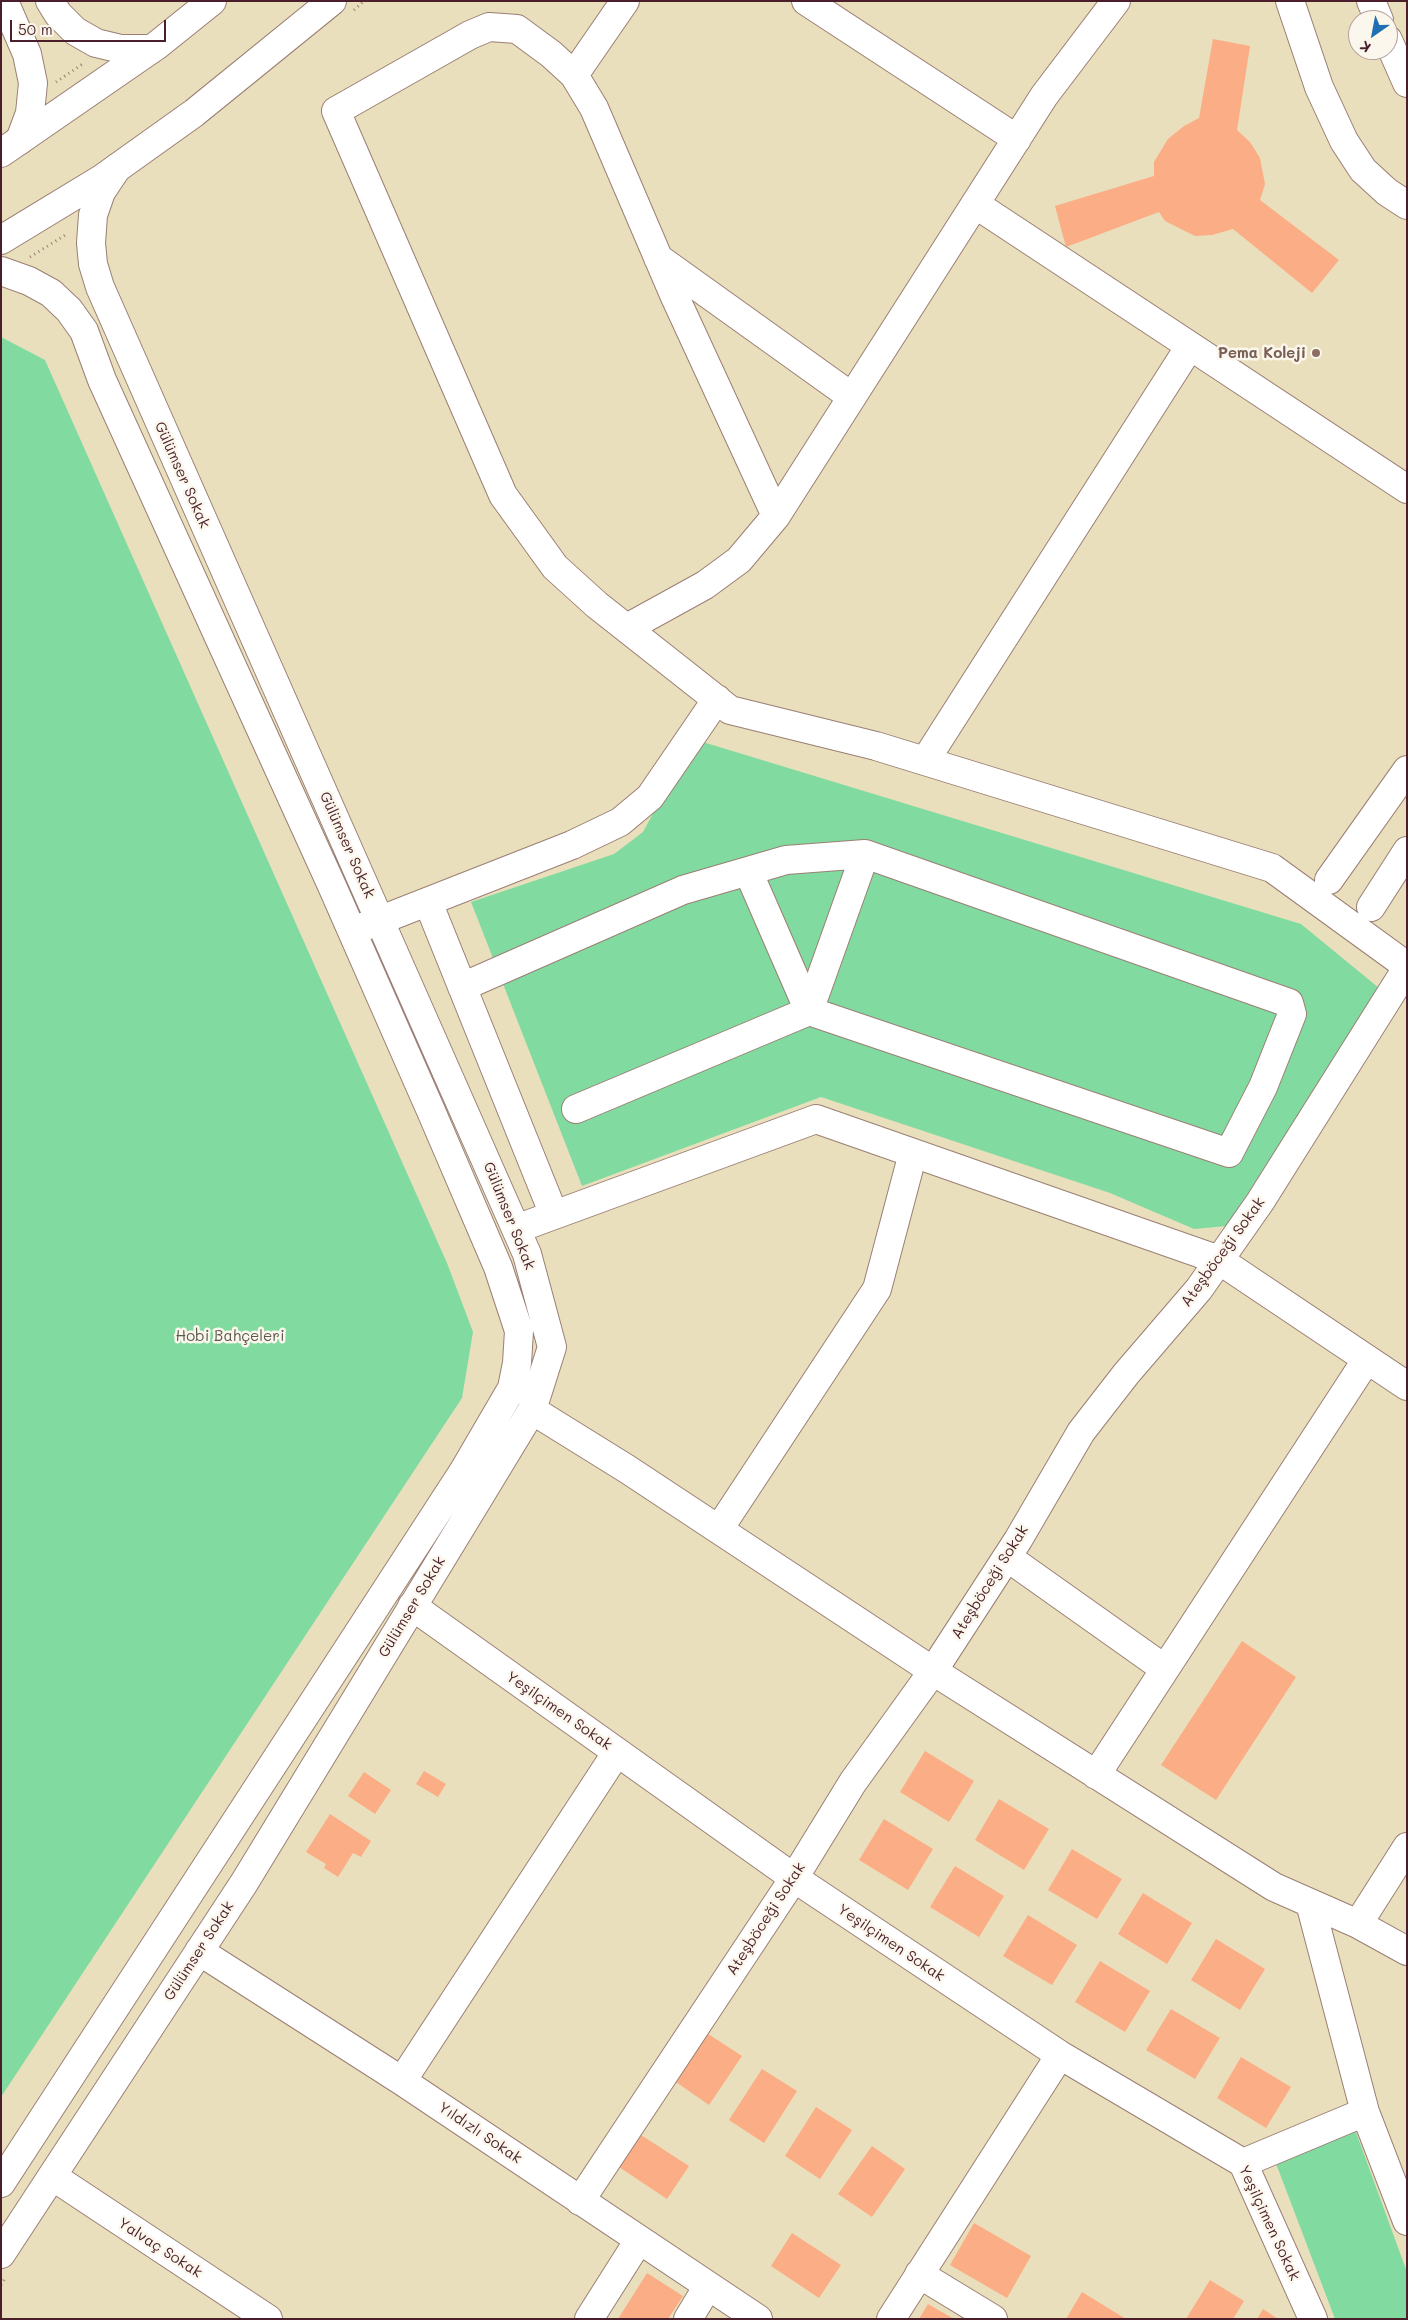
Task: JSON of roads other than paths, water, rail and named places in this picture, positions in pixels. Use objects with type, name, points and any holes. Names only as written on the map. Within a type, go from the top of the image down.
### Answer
[{"type":"street","points":[[4,1],[27,54],[32,90],[30,113],[10,147]]},
{"type":"street","points":[[50,1],[58,14],[75,31],[100,44],[121,49],[151,49]]},
{"type":"street","points":[[10,147],[151,49],[212,1]]},
{"type":"street","points":[[1,240],[117,168],[194,114],[332,1]]},
{"type":"street","points":[[574,75],[625,1]]},
{"type":"street","points":[[806,1],[1016,139]]},
{"type":"street","points":[[627,628],[705,585],[739,560],[776,516],[1044,96],[1116,1]]},
{"type":"street","points":[[1290,1],[1319,87],[1344,141],[1363,170],[1387,192],[1407,205]]},
{"type":"street","points":[[776,516],[657,257],[594,108],[574,75],[551,54],[517,28],[489,27],[470,35],[336,111],[503,495],[555,567],[627,628],[730,710],[876,746],[1272,868],[1407,967]]},
{"type":"street","points":[[1397,60],[1407,83]]},
{"type":"street","name":"Gülümser Sokak","points":[[4,2265],[52,2176],[244,1883],[532,1410],[552,1347],[527,1254],[100,287],[93,264],[93,215],[101,192],[117,168]]},
{"type":"street","points":[[975,204],[1407,489]]},
{"type":"street","points":[[657,257],[852,397]]},
{"type":"street","points":[[1,2183],[463,1472],[512,1388],[517,1364],[519,1331],[498,1267],[352,931],[102,380],[84,331],[68,310],[51,294],[8,273]]},
{"type":"street","points":[[925,761],[1190,346]]},
{"type":"street","points":[[352,931],[572,845],[620,822],[650,798],[717,699]]},
{"type":"street","points":[[1329,880],[1407,770]]},
{"type":"street","points":[[1371,907],[1407,851]]},
{"type":"street","points":[[462,987],[683,890],[786,860],[865,854],[1289,1003],[1292,1014],[1263,1087],[1229,1153],[809,1011],[576,1109]]},
{"type":"street","points":[[809,1011],[865,854]]},
{"type":"street","points":[[748,871],[809,1011]]},
{"type":"street","points":[[428,902],[554,1216]]},
{"type":"street","name":"Ateşböceği Sokak","points":[[580,2201],[794,1878],[853,1782],[933,1671],[1007,1557],[1080,1432],[1126,1374],[1199,1289],[1260,1202],[1407,967]]},
{"type":"street","points":[[516,1229],[816,1119],[1219,1260],[1407,1386]]},
{"type":"street","points":[[719,1530],[877,1289],[913,1153]]},
{"type":"street","points":[[1096,1775],[1367,1359]]},
{"type":"street","points":[[532,1410],[627,1469],[933,1671],[1274,1888],[1358,1924],[1407,1951]]},
{"type":"street","points":[[1007,1557],[1165,1669]]},
{"type":"street","name":"Yeşilçimen Sokak","points":[[412,1606],[794,1878],[1060,2056],[1243,2163],[1313,2319]]},
{"type":"street","points":[[402,2081],[617,1752]]},
{"type":"street","points":[[1358,1924],[1407,1847]]},
{"type":"street","points":[[1310,1903],[1365,2112],[1407,2221]]},
{"type":"street","name":"Yıldızlı Sokak","points":[[199,1951],[402,2081],[758,2319]]},
{"type":"street","points":[[891,2319],[1060,2056]]},
{"type":"street","points":[[1243,2163],[1365,2112]]},
{"type":"street","name":"Yalvaç Sokak","points":[[52,2176],[268,2319]]},
{"type":"street","points":[[589,2319],[639,2240]]},
{"type":"street","points":[[919,2274],[992,2319]]},
{"type":"street","points":[[688,2319],[708,2286]]},
{"type":"place","name":"Pema Koleji","points":[[1316,353]]},
{"type":"park label","name":"Hobi Bahçeleri","points":[[230,1336]]}]
